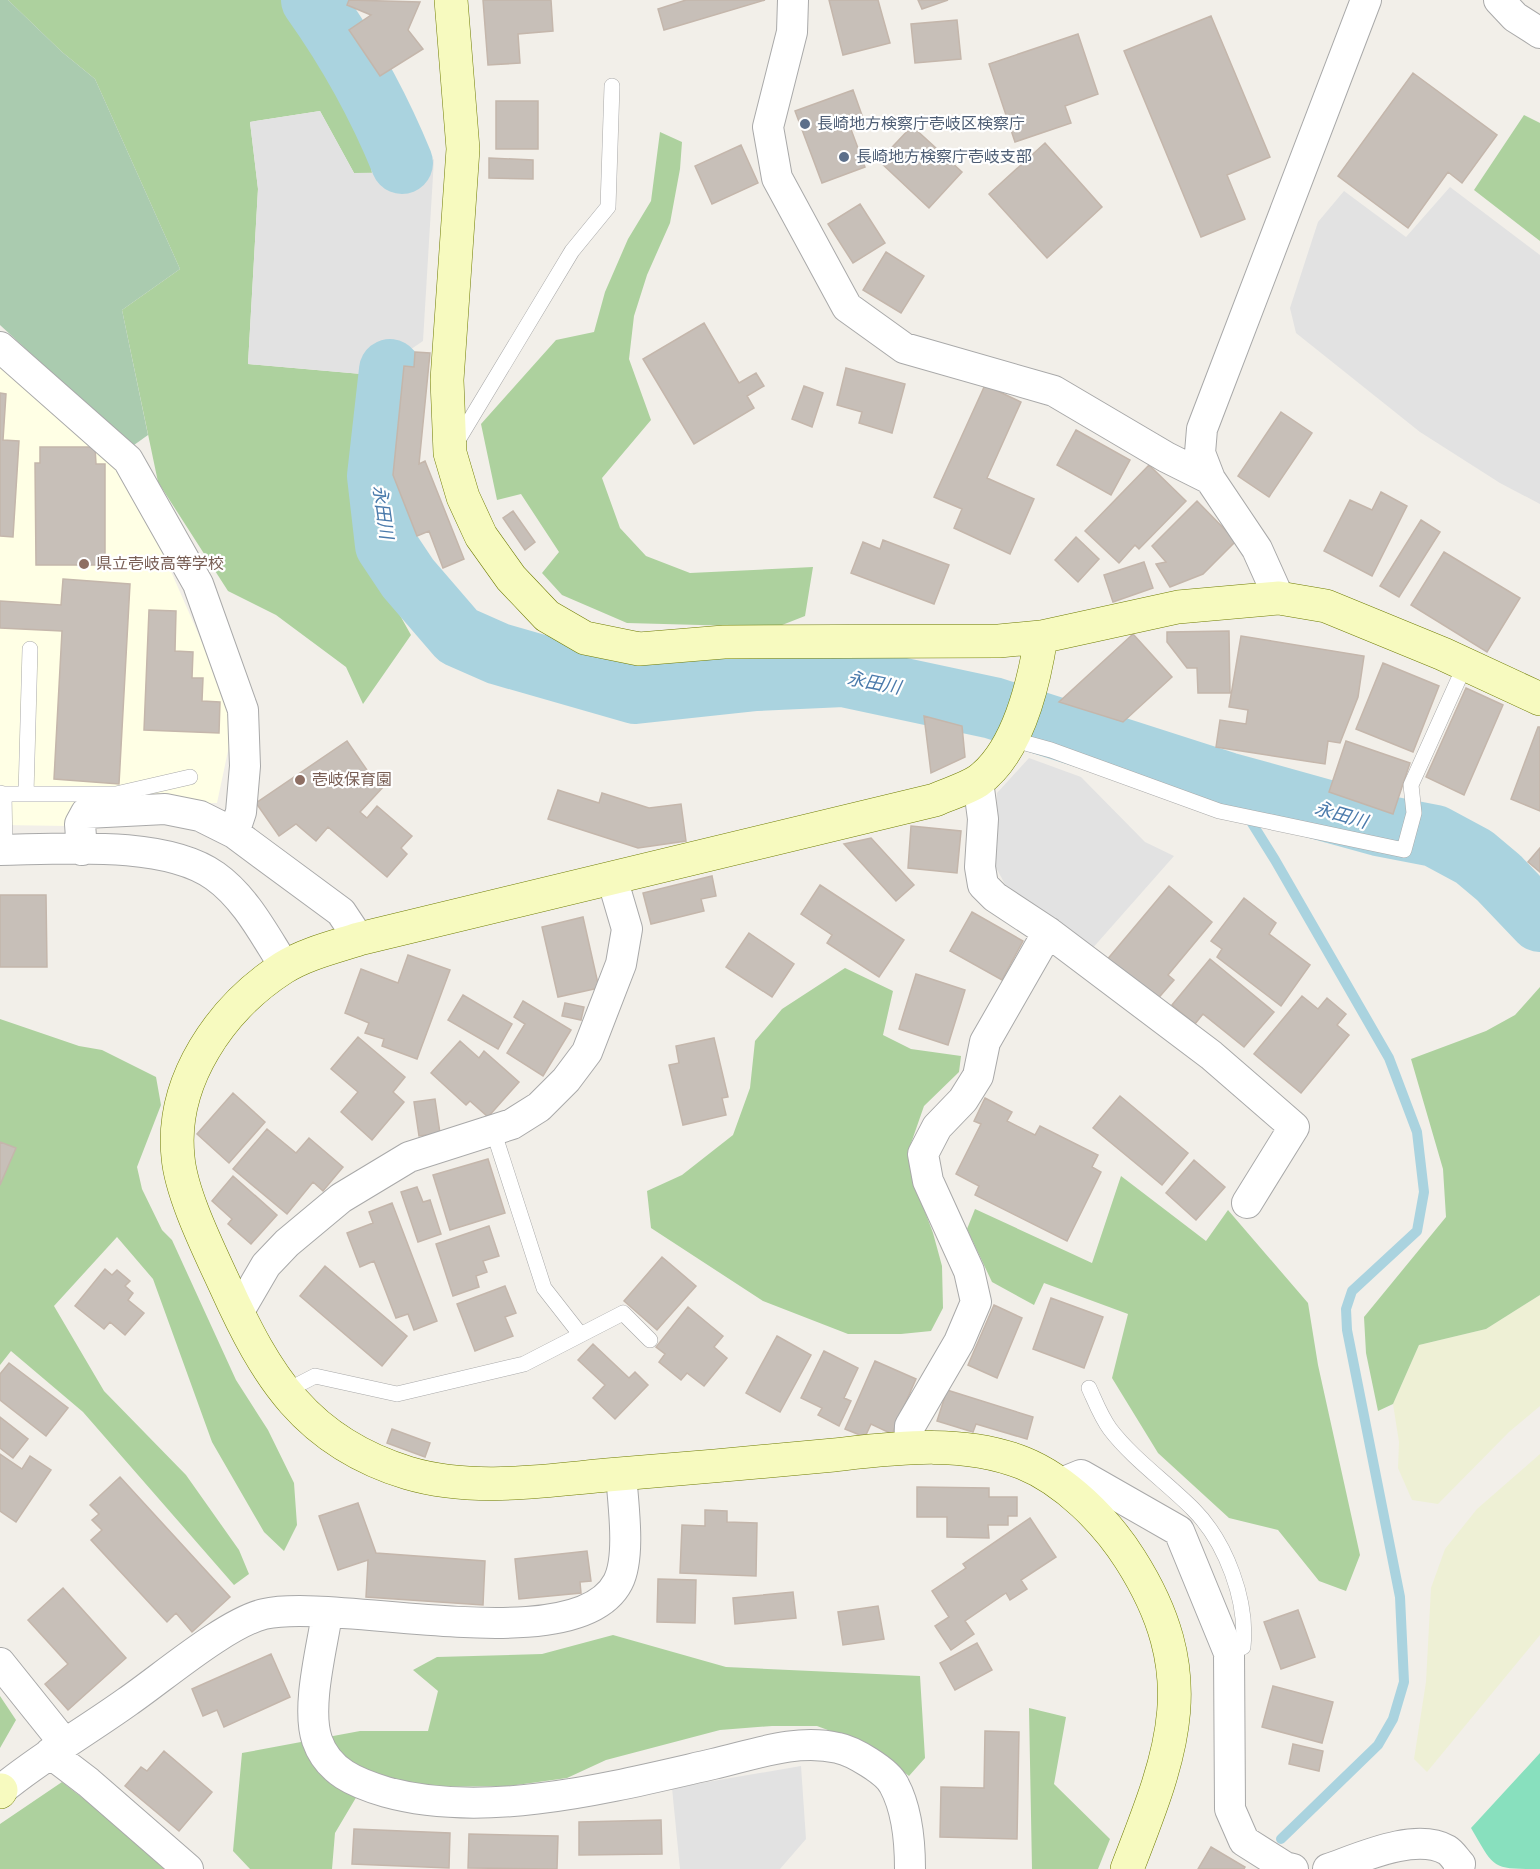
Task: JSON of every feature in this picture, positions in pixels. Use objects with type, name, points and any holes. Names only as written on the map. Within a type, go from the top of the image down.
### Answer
[{"type":"street","points":[[452,0],[463,149],[447,380],[450,453],[462,497],[477,526],[511,578],[547,616],[585,638],[639,650],[724,642],[999,641],[1041,637],[1178,607],[1279,598],[1326,606],[1540,699]]},
{"type":"street","points":[[793,0],[792,32],[768,127],[777,178],[847,307],[904,348],[1054,391],[1166,457],[1210,479]]},
{"type":"street","points":[[1279,598],[1257,549],[1210,479],[1200,453],[1202,429],[1366,0]]},
{"type":"street","points":[[1499,0],[1515,17],[1540,33]]},
{"type":"street","points":[[0,347],[128,460],[198,584],[243,710],[245,766],[241,812],[234,833]]},
{"type":"street","points":[[1041,637],[1030,693],[1014,735],[978,781],[935,800],[359,939],[311,954],[285,967],[244,997],[216,1029],[197,1062],[177,1122],[178,1161],[192,1206],[237,1313],[262,1362],[284,1392],[294,1404],[332,1436],[370,1458],[409,1473],[442,1480],[488,1484],[909,1447],[984,1451],[1025,1463],[1059,1484],[1096,1516],[1124,1550],[1146,1584],[1162,1622],[1174,1669],[1176,1712],[1167,1756],[1127,1869]]},
{"type":"street","points":[[978,781],[983,819],[980,867],[983,885],[995,897],[1048,932],[1211,1055],[1294,1127],[1247,1203]]},
{"type":"street","points":[[82,850],[80,824],[86,813],[165,809],[200,816],[234,833],[341,912],[359,939]]},
{"type":"street","points":[[3,850],[158,853],[190,864],[215,876],[238,898],[285,967]]},
{"type":"street","points":[[237,1313],[266,1265],[287,1243],[340,1198],[409,1157],[512,1124],[539,1107],[566,1080],[587,1052],[621,964],[627,929],[612,878]]},
{"type":"street","points":[[909,1447],[910,1426],[959,1342],[976,1302],[969,1271],[928,1181],[923,1154],[937,1127],[963,1100],[978,1076],[985,1042],[1048,932]]},
{"type":"street","points":[[1,1791],[58,1748],[237,1624],[265,1614],[327,1614],[455,1623],[554,1619],[592,1607],[607,1596],[618,1582],[624,1561],[621,1474]]},
{"type":"street","points":[[1059,1484],[1081,1475],[1179,1531],[1229,1653],[1230,1809],[1244,1841],[1285,1867],[1293,1869]]},
{"type":"street","points":[[327,1614],[314,1696],[316,1738],[326,1758],[339,1773],[363,1785],[408,1798],[453,1803],[532,1800],[713,1764],[784,1746],[838,1748],[868,1762],[893,1783],[902,1805],[910,1869]]},
{"type":"street","points":[[0,1663],[58,1748],[88,1782],[188,1869]]},
{"type":"street","points":[[1328,1869],[1392,1848],[1426,1843],[1449,1850],[1460,1864],[1459,1869]]},
{"type":"lane","points":[[450,453],[572,250],[608,207],[612,86]]},
{"type":"lane","points":[[26,794],[30,649]]},
{"type":"lane","points":[[1014,735],[1219,811],[1404,850],[1414,813],[1411,785],[1465,665]]},
{"type":"lane","points":[[3,850],[2,794],[116,794],[190,777]]},
{"type":"lane","points":[[493,1130],[544,1288],[580,1334]]},
{"type":"lane","points":[[284,1392],[315,1377],[396,1394],[524,1364],[623,1313],[650,1340]]},
{"type":"lane","points":[[1089,1388],[1109,1428],[1195,1511],[1224,1554],[1240,1599],[1245,1626],[1243,1647],[1229,1653]]},
{"type":"shaded area","points":[[0,0],[8,0],[62,52],[95,79],[180,269],[122,310],[148,435],[134,445],[104,421],[0,325]]},
{"type":"shaded area","points":[[320,111],[354,173],[415,172],[434,159],[423,341],[373,375],[248,364],[258,189],[250,122]]},
{"type":"shaded area","points":[[1450,187],[1540,255],[1540,504],[1500,483],[1420,432],[1296,333],[1290,308],[1318,222],[1344,191],[1406,237]]},
{"type":"shaded area","name":"県立壱岐高等学校","points":[[0,360],[108,451],[145,512],[222,688],[232,732],[217,803],[82,805],[69,826],[0,825]]},
{"type":"shaded area","points":[[1029,758],[1081,777],[1145,842],[1174,856],[1091,950],[1007,888],[993,862],[997,793]]},
{"type":"shaded area","points":[[1540,1295],[1540,1406],[1509,1432],[1438,1504],[1412,1500],[1398,1468],[1399,1442],[1393,1404],[1419,1345],[1486,1329]]},
{"type":"shaded area","points":[[1540,1454],[1540,1635],[1427,1772],[1414,1759],[1426,1682],[1431,1588],[1445,1549],[1477,1509]]},
{"type":"shaded area","points":[[801,1766],[806,1839],[780,1869],[680,1869],[672,1788]]},
{"type":"green space","points":[[8,0],[299,0],[356,91],[372,173],[354,173],[320,111],[250,122],[258,189],[248,364],[373,375],[366,534],[397,610],[411,635],[363,704],[346,667],[276,615],[228,591],[158,482],[122,310],[180,269],[95,79],[62,52]]},
{"type":"green space","points":[[1524,115],[1540,123],[1540,241],[1474,190]]},
{"type":"green space","points":[[660,132],[682,142],[680,169],[670,223],[647,275],[634,316],[629,359],[651,420],[602,478],[620,528],[646,556],[690,573],[813,567],[805,616],[777,627],[627,623],[562,595],[542,573],[559,552],[521,494],[497,500],[481,424],[556,340],[594,332],[605,292],[628,239],[651,201]]},
{"type":"green space","points":[[845,968],[893,991],[883,1035],[911,1049],[961,1056],[959,1072],[924,1106],[908,1152],[915,1185],[933,1233],[942,1266],[943,1308],[931,1331],[901,1334],[848,1334],[763,1301],[651,1228],[647,1191],[682,1175],[733,1135],[750,1088],[755,1041],[782,1009]]},
{"type":"green space","points":[[1540,987],[1540,1295],[1486,1329],[1419,1345],[1393,1404],[1378,1411],[1366,1353],[1364,1317],[1446,1217],[1443,1169],[1411,1059],[1486,1031],[1515,1015]]},
{"type":"green space","points":[[0,1019],[79,1046],[102,1050],[156,1077],[161,1105],[137,1167],[142,1189],[162,1230],[172,1240],[236,1380],[268,1430],[294,1483],[297,1525],[284,1551],[264,1532],[212,1442],[153,1279],[117,1237],[54,1306],[104,1391],[186,1475],[239,1550],[249,1574],[234,1585],[83,1412],[11,1351],[0,1365]]},
{"type":"green space","points":[[1121,1176],[1206,1241],[1228,1210],[1308,1303],[1318,1365],[1360,1555],[1346,1591],[1319,1581],[1278,1530],[1229,1518],[1158,1453],[1112,1378],[1128,1314],[1044,1283],[1034,1305],[992,1282],[967,1229],[975,1209],[1092,1263]]},
{"type":"green space","points":[[613,1635],[726,1667],[920,1676],[925,1758],[909,1776],[871,1746],[817,1726],[772,1726],[720,1730],[606,1760],[567,1778],[509,1786],[427,1787],[370,1774],[335,1833],[332,1869],[250,1869],[233,1851],[242,1753],[360,1731],[428,1731],[438,1691],[413,1670],[437,1657],[542,1654]]},
{"type":"green space","points":[[0,1696],[16,1720],[0,1748]]},
{"type":"green space","points":[[1029,1708],[1066,1717],[1054,1784],[1110,1839],[1098,1869],[1032,1869]]},
{"type":"green space","points":[[1540,1753],[1540,1869],[1503,1867],[1490,1859],[1471,1828]]},
{"type":"green space","points":[[62,1782],[174,1869],[0,1869],[0,1824]]},
{"type":"building","points":[[349,0],[420,2],[408,30],[423,49],[380,76],[349,30],[371,15],[347,5]]},
{"type":"building","points":[[483,0],[551,0],[553,31],[518,34],[520,63],[488,65]]},
{"type":"building","points":[[686,0],[765,0],[664,30],[658,9]]},
{"type":"building","points":[[829,0],[878,0],[890,43],[843,55]]},
{"type":"building","points":[[918,0],[948,0],[922,9]]},
{"type":"building","points":[[1211,16],[1270,157],[1227,175],[1245,219],[1201,237],[1124,51]]},
{"type":"building","points":[[957,20],[961,59],[915,63],[911,24]]},
{"type":"building","points":[[1078,34],[1098,94],[1065,106],[1071,123],[1015,142],[989,64]]},
{"type":"building","points":[[1413,73],[1497,135],[1462,183],[1448,172],[1408,228],[1338,176]]},
{"type":"building","points":[[853,90],[863,118],[849,124],[865,167],[822,183],[795,111]]},
{"type":"building","points":[[496,101],[538,101],[538,149],[496,149]]},
{"type":"building","points":[[912,126],[962,172],[929,208],[879,161]]},
{"type":"building","points":[[1045,143],[1102,207],[1047,258],[989,194]]},
{"type":"building","points":[[741,145],[758,183],[712,204],[695,166]]},
{"type":"building","points":[[489,158],[533,160],[533,179],[489,178]]},
{"type":"building","points":[[860,204],[885,243],[853,263],[828,224]]},
{"type":"building","points":[[886,252],[924,276],[901,313],[863,290]]},
{"type":"building","points":[[704,323],[739,383],[756,373],[764,386],[747,396],[754,408],[694,444],[643,359]]},
{"type":"building","points":[[415,352],[430,353],[419,464],[425,461],[464,559],[443,568],[429,531],[417,536],[393,475],[404,366],[414,367]]},
{"type":"building","points":[[846,368],[905,384],[892,433],[859,423],[862,412],[837,405]]},
{"type":"building","points":[[985,385],[1021,402],[987,478],[1034,499],[1010,554],[954,528],[962,509],[934,497]]},
{"type":"building","points":[[804,386],[823,393],[812,427],[792,419]]},
{"type":"building","points":[[0,393],[6,394],[3,440],[19,441],[13,537],[0,536]]},
{"type":"building","points":[[1281,412],[1312,433],[1269,497],[1238,476]]},
{"type":"building","points":[[1076,430],[1130,460],[1111,495],[1057,465]]},
{"type":"building","points":[[40,447],[95,447],[96,464],[105,464],[105,565],[36,565],[35,463],[40,463]]},
{"type":"building","points":[[1149,465],[1186,501],[1139,549],[1135,545],[1119,563],[1085,531]]},
{"type":"building","points":[[1381,492],[1407,506],[1372,576],[1324,551],[1350,500],[1372,510]]},
{"type":"building","points":[[1197,501],[1236,541],[1203,574],[1170,587],[1156,564],[1166,562],[1152,546]]},
{"type":"building","points":[[513,511],[535,542],[525,550],[503,518]]},
{"type":"building","points":[[1421,520],[1440,532],[1399,597],[1380,586]]},
{"type":"building","points":[[1076,537],[1099,559],[1078,582],[1055,560]]},
{"type":"building","points":[[883,540],[949,565],[934,604],[851,573],[863,542],[880,549]]},
{"type":"building","points":[[1444,552],[1520,598],[1487,652],[1411,605]]},
{"type":"building","points":[[1144,562],[1153,588],[1113,602],[1104,575]]},
{"type":"building","points":[[63,579],[130,584],[119,784],[54,779],[62,631],[0,628],[0,601],[61,605]]},
{"type":"building","points":[[149,610],[176,611],[175,651],[193,652],[192,678],[203,678],[202,701],[220,702],[219,733],[144,730]]},
{"type":"building","points":[[1229,631],[1230,693],[1198,693],[1197,668],[1187,668],[1167,642],[1167,632]]},
{"type":"building","points":[[1133,634],[1172,677],[1123,722],[1059,702]]},
{"type":"building","points":[[1241,636],[1364,656],[1358,697],[1340,743],[1328,741],[1325,764],[1216,747],[1220,720],[1246,724],[1248,710],[1229,707]]},
{"type":"building","points":[[1383,663],[1439,686],[1413,752],[1356,729]]},
{"type":"building","points":[[1466,688],[1503,705],[1464,795],[1426,777]]},
{"type":"building","points":[[924,716],[962,726],[965,757],[931,773]]},
{"type":"building","points":[[1538,727],[1540,727],[1540,811],[1511,799]]},
{"type":"building","points":[[347,741],[369,773],[384,786],[360,812],[367,818],[377,806],[412,836],[401,848],[407,854],[387,877],[328,827],[316,841],[296,824],[279,836],[256,803]]},
{"type":"building","points":[[1346,741],[1410,763],[1393,814],[1329,792]]},
{"type":"building","points":[[558,790],[599,803],[602,793],[649,808],[681,804],[686,841],[638,848],[548,819]]},
{"type":"building","points":[[911,826],[961,831],[957,873],[908,868]]},
{"type":"building","points":[[871,838],[914,885],[896,901],[844,844]]},
{"type":"building","points":[[1540,848],[1540,872],[1528,862]]},
{"type":"building","points":[[712,876],[716,896],[701,899],[704,911],[651,924],[643,893]]},
{"type":"building","points":[[820,885],[904,940],[879,977],[827,943],[832,935],[801,914]]},
{"type":"building","points":[[1169,886],[1212,922],[1168,975],[1174,980],[1155,1002],[1106,961]]},
{"type":"building","points":[[0,895],[46,895],[47,967],[0,967]]},
{"type":"building","points":[[1244,898],[1276,923],[1269,934],[1310,965],[1281,1006],[1217,957],[1222,949],[1211,941]]},
{"type":"building","points":[[972,912],[1023,941],[1002,980],[950,951]]},
{"type":"building","points":[[583,917],[599,988],[558,997],[542,927]]},
{"type":"building","points":[[749,933],[794,964],[772,997],[726,967]]},
{"type":"building","points":[[408,955],[450,970],[417,1059],[382,1046],[384,1039],[365,1033],[369,1023],[345,1013],[361,969],[398,983]]},
{"type":"building","points":[[1210,959],[1274,1012],[1244,1047],[1203,1014],[1195,1024],[1172,1005]]},
{"type":"building","points":[[916,974],[965,990],[948,1045],[899,1029]]},
{"type":"building","points":[[463,995],[512,1024],[498,1049],[448,1020]]},
{"type":"building","points":[[1302,996],[1318,1009],[1327,998],[1346,1014],[1337,1025],[1349,1035],[1301,1093],[1254,1054]]},
{"type":"building","points":[[523,1001],[571,1030],[543,1076],[507,1053],[525,1024],[514,1017]]},
{"type":"building","points":[[565,1003],[584,1007],[581,1020],[562,1016]]},
{"type":"building","points":[[358,1037],[405,1077],[393,1092],[404,1102],[372,1140],[341,1112],[358,1092],[331,1069]]},
{"type":"building","points":[[714,1038],[728,1097],[722,1098],[726,1115],[683,1125],[669,1065],[679,1063],[676,1046]]},
{"type":"building","points":[[460,1041],[479,1058],[484,1051],[519,1082],[488,1117],[470,1101],[466,1105],[431,1073]]},
{"type":"building","points":[[233,1093],[265,1122],[229,1163],[197,1134]]},
{"type":"building","points":[[1120,1096],[1188,1153],[1162,1185],[1093,1128]]},
{"type":"building","points":[[985,1098],[1012,1112],[1007,1121],[1035,1135],[1040,1126],[1098,1155],[1092,1167],[1101,1172],[1067,1241],[975,1195],[979,1186],[956,1174],[981,1124],[974,1121]]},
{"type":"building","points":[[435,1099],[440,1133],[419,1136],[414,1102]]},
{"type":"building","points":[[267,1129],[296,1153],[309,1138],[343,1167],[323,1191],[313,1182],[287,1214],[233,1169]]},
{"type":"building","points":[[0,1142],[16,1148],[0,1185]]},
{"type":"building","points":[[488,1159],[505,1213],[450,1230],[433,1175]]},
{"type":"building","points":[[1194,1160],[1225,1187],[1196,1220],[1166,1193]]},
{"type":"building","points":[[233,1176],[277,1215],[251,1244],[228,1224],[232,1219],[212,1201]]},
{"type":"building","points":[[417,1187],[423,1202],[430,1200],[441,1234],[418,1242],[401,1192]]},
{"type":"building","points":[[392,1203],[437,1321],[414,1330],[408,1314],[396,1318],[374,1261],[360,1267],[347,1233],[373,1223],[369,1212]]},
{"type":"building","points":[[489,1226],[499,1256],[483,1261],[487,1272],[476,1276],[479,1287],[453,1296],[436,1244]]},
{"type":"building","points":[[662,1257],[696,1286],[657,1330],[624,1301]]},
{"type":"building","points":[[325,1266],[407,1336],[382,1366],[300,1296]]},
{"type":"building","points":[[105,1269],[112,1275],[117,1270],[130,1281],[125,1286],[133,1293],[128,1300],[144,1313],[125,1335],[110,1322],[104,1329],[75,1306]]},
{"type":"building","points":[[505,1286],[516,1313],[505,1317],[513,1336],[475,1351],[457,1304]]},
{"type":"building","points":[[1051,1298],[1103,1317],[1084,1368],[1033,1349]]},
{"type":"building","points":[[994,1305],[1022,1318],[997,1378],[968,1365]]},
{"type":"building","points":[[688,1307],[723,1336],[714,1347],[727,1358],[704,1386],[687,1373],[681,1380],[659,1362],[665,1354],[656,1347]]},
{"type":"building","points":[[777,1336],[811,1355],[780,1412],[746,1393]]},
{"type":"building","points":[[593,1344],[629,1378],[635,1372],[648,1385],[615,1419],[593,1398],[605,1385],[578,1360]]},
{"type":"building","points":[[824,1351],[858,1368],[844,1398],[851,1401],[839,1426],[818,1415],[822,1408],[801,1398]]},
{"type":"building","points":[[875,1361],[916,1379],[892,1434],[871,1424],[865,1437],[845,1429]]},
{"type":"building","points":[[9,1363],[68,1408],[46,1436],[0,1400],[0,1374]]},
{"type":"building","points":[[947,1390],[1033,1417],[1027,1439],[976,1424],[973,1432],[937,1421]]},
{"type":"building","points":[[0,1417],[28,1439],[13,1458],[0,1448]]},
{"type":"building","points":[[392,1429],[430,1443],[425,1457],[387,1443]]},
{"type":"building","points":[[0,1454],[22,1469],[30,1456],[51,1470],[16,1522],[0,1511]]},
{"type":"building","points":[[120,1477],[230,1597],[192,1632],[176,1613],[167,1622],[91,1540],[102,1530],[92,1520],[99,1514],[90,1505]]},
{"type":"building","points":[[917,1487],[989,1488],[989,1497],[1017,1497],[1017,1516],[1008,1516],[1008,1525],[988,1525],[989,1538],[947,1537],[947,1517],[917,1517]]},
{"type":"building","points":[[358,1503],[376,1553],[485,1561],[483,1605],[366,1597],[368,1560],[338,1570],[319,1516]]},
{"type":"building","points":[[705,1510],[727,1511],[727,1522],[757,1523],[756,1576],[680,1573],[682,1525],[705,1526]]},
{"type":"building","points":[[1030,1518],[1056,1557],[1021,1580],[1027,1589],[1010,1600],[1006,1593],[965,1621],[974,1634],[951,1650],[935,1626],[949,1617],[932,1591],[966,1568],[963,1564]]},
{"type":"building","points":[[587,1551],[591,1581],[580,1582],[581,1593],[519,1599],[515,1559]]},
{"type":"building","points":[[658,1579],[696,1580],[695,1623],[657,1622]]},
{"type":"building","points":[[63,1588],[126,1658],[68,1710],[45,1684],[68,1664],[28,1620]]},
{"type":"building","points":[[793,1592],[796,1618],[735,1624],[733,1598]]},
{"type":"building","points":[[878,1606],[884,1639],[843,1645],[838,1612]]},
{"type":"building","points":[[1298,1610],[1315,1657],[1281,1669],[1264,1622]]},
{"type":"building","points":[[977,1643],[992,1670],[955,1690],[940,1663]]},
{"type":"building","points":[[271,1654],[290,1697],[224,1727],[217,1710],[203,1716],[192,1689]]},
{"type":"building","points":[[1273,1686],[1333,1702],[1322,1743],[1262,1727]]},
{"type":"building","points":[[985,1731],[1019,1732],[1017,1839],[940,1837],[941,1787],[984,1788]]},
{"type":"building","points":[[1293,1744],[1323,1751],[1319,1771],[1289,1764]]},
{"type":"building","points":[[164,1751],[212,1792],[179,1831],[125,1786],[141,1767],[147,1771]]},
{"type":"building","points":[[661,1820],[662,1854],[579,1855],[579,1822]]},
{"type":"building","points":[[354,1829],[450,1833],[449,1868],[352,1864]]},
{"type":"building","points":[[469,1834],[558,1836],[557,1869],[468,1868]]},
{"type":"building","points":[[1211,1847],[1245,1867],[1244,1869],[1198,1869]]},
{"type":"waterway","name":"永田川","points":[[312,0],[362,79],[402,163]]},
{"type":"waterway","name":"永田川","points":[[390,370],[378,476],[386,545],[408,578],[458,636],[499,654],[635,693],[756,680],[843,676],[993,708],[1227,783],[1378,825],[1435,836],[1474,857],[1499,878],[1540,921]]},
{"type":"waterway","points":[[1227,783],[1275,860],[1389,1058],[1417,1132],[1424,1192],[1417,1231],[1352,1291],[1346,1309],[1347,1330],[1400,1597],[1404,1682],[1393,1719],[1378,1745],[1281,1839]]},
{"type":"place","name":"長崎地方検察庁壱岐区検察庁","points":[[805,124]]},
{"type":"place","name":"長崎地方検察庁壱岐支部","points":[[844,157]]},
{"type":"place","name":"県立壱岐高等学校","points":[[84,564]]},
{"type":"place","name":"壱岐保育園","points":[[300,780]]}]
